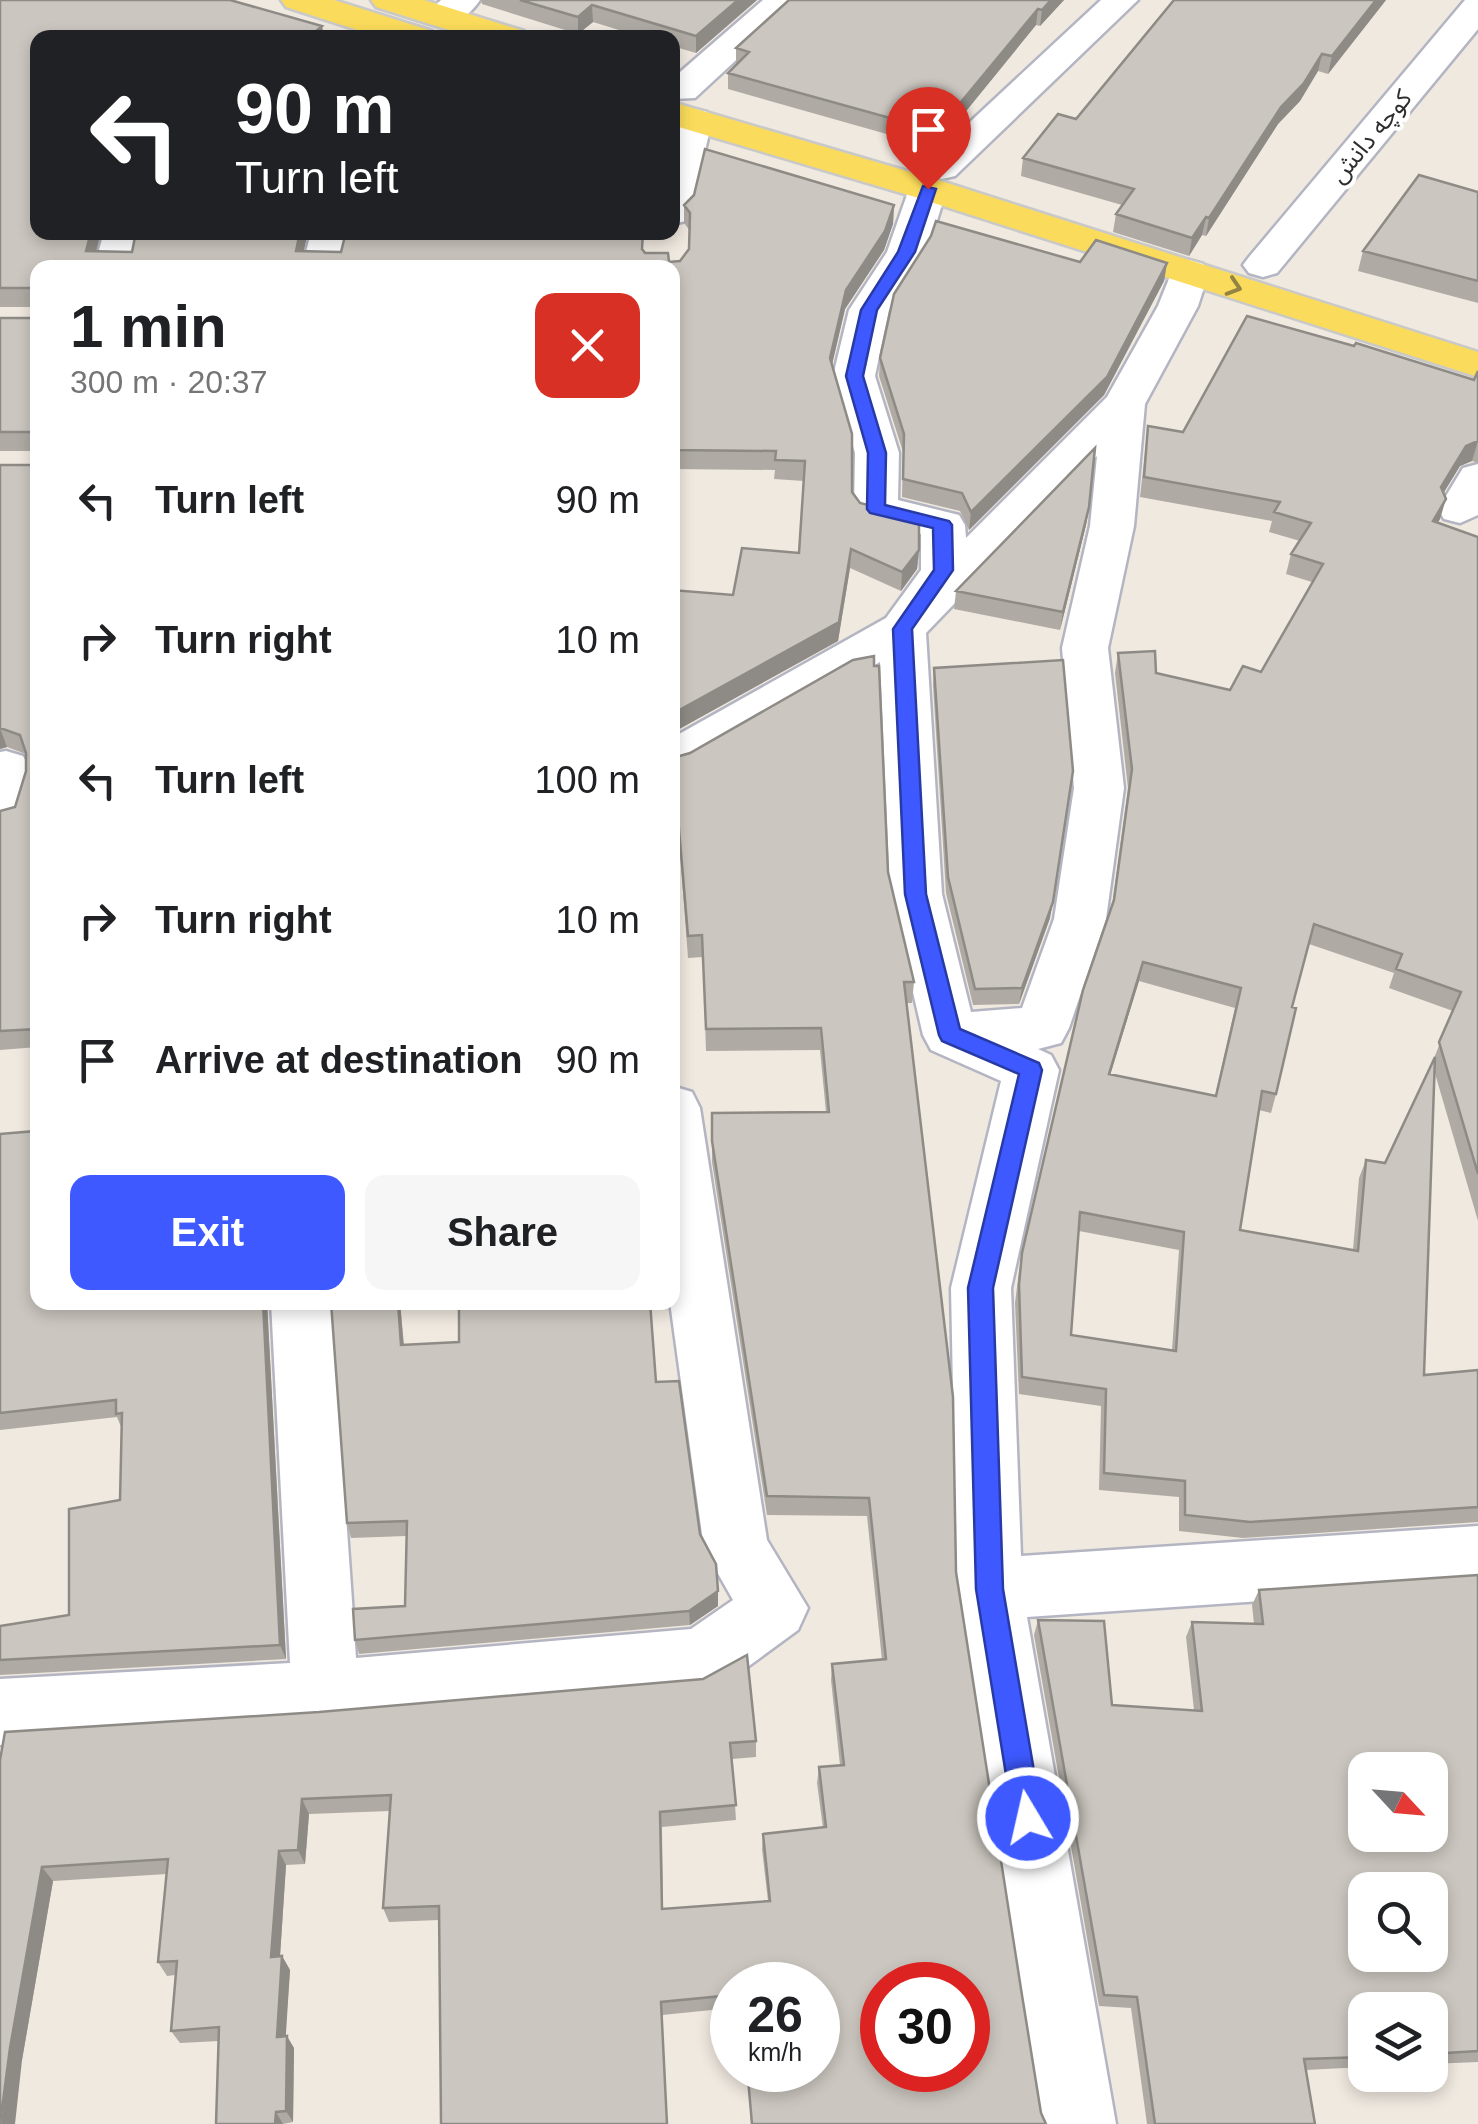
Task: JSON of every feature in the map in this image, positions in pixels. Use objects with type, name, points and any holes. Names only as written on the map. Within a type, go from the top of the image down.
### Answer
[{"type":"main road","points":[[298,0],[441,18]]},
{"type":"main road","points":[[388,0],[484,30]]},
{"type":"main road","points":[[680,103],[935,179],[1262,265],[1478,335]]},
{"type":"main road","points":[[935,179],[1189,272],[1478,365]]},
{"type":"street","points":[[680,103],[784,0]]},
{"type":"street","points":[[950,1035],[916,894],[902,629],[944,570],[942,525],[876,509],[877,453],[854,376],[869,310],[906,252],[935,179],[1121,0]]},
{"type":"street","name":"کوچه دانش","points":[[1262,265],[1478,7]]},
{"type":"street","points":[[680,755],[902,629],[1124,404],[1178,306],[1189,272]]},
{"type":"street","points":[[950,1035],[1042,1028],[1080,920],[1099,788],[1085,648],[1112,526],[1124,404]]},
{"type":"street","points":[[950,1035],[1031,1070],[981,1288],[990,1589],[1078,2124]]},
{"type":"street","points":[[0,1712],[325,1693],[703,1660],[775,1608],[736,1549],[680,1163]]},
{"type":"street","points":[[301,1310],[325,1693]]},
{"type":"street","points":[[990,1589],[1478,1556]]},
{"type":"building","points":[[0,0],[230,0],[322,26],[317,30],[30,30],[30,240],[89,240],[86,251],[132,252],[134,240],[298,240],[296,251],[341,252],[344,240],[643,240],[645,253],[668,253],[669,260],[30,260],[30,288],[0,288]]},
{"type":"building","points":[[520,0],[738,0],[696,36],[592,5],[578,17]]},
{"type":"building","points":[[789,0],[1051,0],[1042,10],[1038,9],[937,131],[728,73],[749,52],[736,48]]},
{"type":"building","points":[[1174,0],[1376,0],[1332,56],[1322,54],[1304,83],[1281,107],[1192,238],[1116,214],[1134,189],[1023,158],[1058,114],[1076,119]]},
{"type":"building","points":[[705,149],[894,205],[885,231],[846,290],[830,358],[852,434],[852,492],[860,503],[919,518],[919,550],[902,572],[851,549],[839,622],[680,710],[680,591],[733,595],[742,548],[799,553],[805,461],[775,460],[776,451],[680,450],[680,261],[689,249],[690,213],[684,205],[694,195]]},
{"type":"building","points":[[1419,175],[1478,192],[1478,281],[1363,251]]},
{"type":"building","points":[[936,221],[1080,262],[1096,240],[1167,263],[1107,377],[971,512],[962,493],[903,479],[904,434],[880,358],[894,294],[931,236]]},
{"type":"building","points":[[1247,316],[1354,346],[1356,343],[1474,380],[1478,371],[1478,441],[1466,446],[1441,487],[1446,499],[1433,521],[1478,537],[1478,1174],[1439,1042],[1461,992],[1396,969],[1402,954],[1314,924],[1292,1007],[1296,1008],[1276,1094],[1262,1091],[1240,1230],[1358,1251],[1366,1160],[1385,1163],[1435,1057],[1424,1375],[1478,1370],[1478,1507],[1250,1522],[1185,1515],[1185,1481],[1104,1473],[1106,1389],[1022,1377],[1022,1253],[1083,990],[1114,900],[1132,769],[1118,653],[1155,651],[1156,673],[1230,690],[1243,666],[1261,672],[1323,564],[1291,554],[1311,523],[1274,512],[1280,502],[1144,477],[1148,426],[1183,432]],"holes":[[[1143,962],[1241,988],[1216,1096],[1109,1074]],[[1080,1212],[1184,1232],[1176,1351],[1071,1335]]]},
{"type":"building","points":[[0,318],[30,318],[30,432],[0,432]]},
{"type":"building","points":[[1095,448],[1089,507],[1063,612],[956,591]]},
{"type":"building","points":[[0,465],[30,465],[30,1029],[0,1031],[0,811],[15,807],[26,771],[26,753],[20,735],[0,728]]},
{"type":"building","points":[[874,656],[874,666],[879,666],[888,872],[914,982],[904,982],[953,1397],[956,1572],[1041,2113],[1046,2124],[752,2124],[749,2092],[840,2092],[840,1962],[710,1962],[710,1997],[661,2002],[667,2124],[441,2124],[439,1906],[383,1908],[391,1795],[302,1799],[298,1850],[279,1851],[271,1957],[282,1956],[277,2037],[287,2036],[286,2111],[276,2112],[275,2124],[216,2124],[219,2027],[171,2031],[177,1961],[158,1962],[168,1859],[42,1867],[0,2124],[0,1760],[5,1732],[319,1712],[703,1679],[747,1655],[756,1741],[730,1743],[736,1805],[660,1812],[662,1909],[770,1901],[763,1834],[826,1827],[819,1767],[844,1765],[832,1664],[886,1659],[869,1498],[767,1496],[712,1141],[712,1113],[829,1112],[821,1028],[706,1029],[702,935],[688,936],[680,841],[680,756],[853,660]]},
{"type":"building","points":[[1063,660],[1073,771],[1053,902],[1022,988],[975,989],[948,877],[934,668]]},
{"type":"building","points":[[30,1131],[30,1310],[263,1310],[280,1645],[0,1660],[0,1626],[69,1615],[69,1509],[120,1500],[122,1413],[116,1414],[116,1400],[0,1413],[0,1134]]},
{"type":"building","points":[[332,1310],[399,1310],[401,1345],[459,1342],[459,1310],[651,1310],[656,1382],[679,1381],[700,1534],[716,1564],[718,1591],[689,1611],[355,1640],[353,1609],[405,1606],[407,1521],[347,1523]]},
{"type":"building","points":[[1478,1575],[1478,2051],[1448,2053],[1448,1992],[1348,1992],[1348,2058],[1304,2059],[1315,2124],[1155,2124],[1137,1997],[1104,1995],[1038,1620],[1104,1621],[1112,1705],[1202,1711],[1192,1622],[1263,1624],[1259,1590]]},
{"type":"route","points":[[928,189],[906,252],[869,310],[854,376],[877,453],[876,509],[942,525],[944,570],[902,629],[916,894],[950,1035],[1031,1070],[981,1288],[990,1589],[1028,1818]]}]
